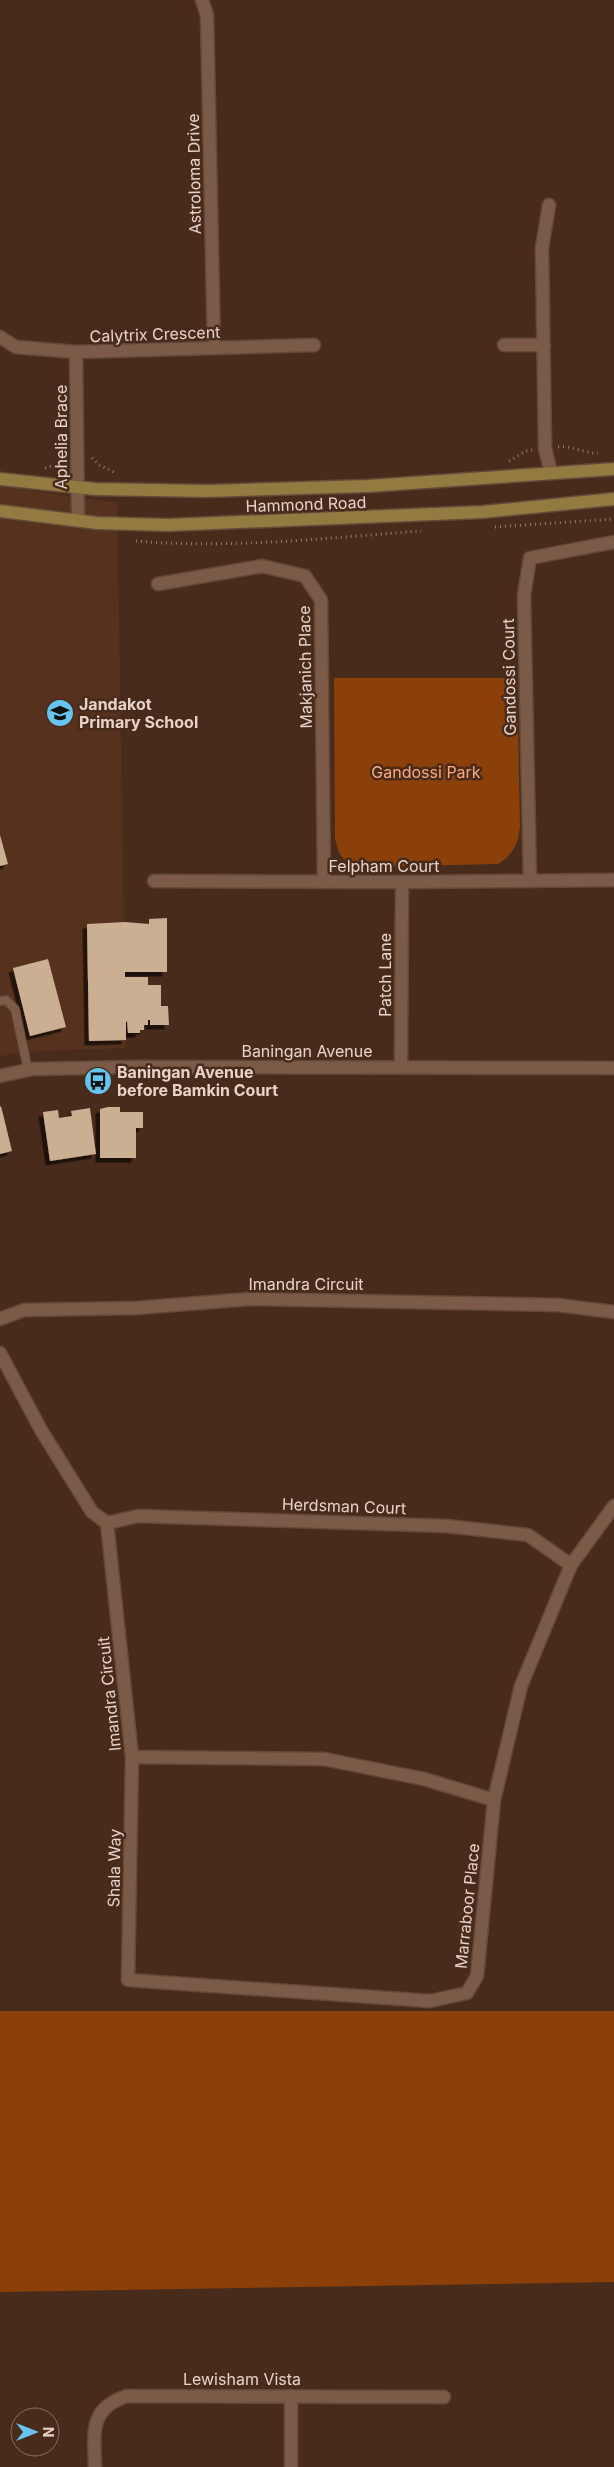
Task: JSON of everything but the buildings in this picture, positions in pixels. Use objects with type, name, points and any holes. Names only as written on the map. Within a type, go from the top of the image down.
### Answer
[{"type":"main road","name":"Hammond Road","points":[[0,479],[78,487],[208,491],[368,486],[614,469]]},
{"type":"main road","name":"Hammond Road","points":[[0,511],[78,521],[168,525],[306,521],[482,512],[614,499]]},
{"type":"street","name":"Astroloma Drive","points":[[202,0],[207,16],[214,348]]},
{"type":"street","points":[[549,205],[542,248],[545,448],[551,474]]},
{"type":"street","name":"Calytrix Crescent","points":[[0,337],[16,347],[76,352],[314,345]]},
{"type":"street","points":[[504,345],[544,345]]},
{"type":"street","name":"Aphelia Brace","points":[[76,352],[78,521]]},
{"type":"street","name":"Gandossi Court","points":[[530,881],[524,595],[530,558],[614,542]]},
{"type":"street","name":"Makjanich Place","points":[[158,584],[262,566],[305,576],[322,600],[324,882]]},
{"type":"street","name":"Felpham Court","points":[[154,881],[402,882],[614,880]]},
{"type":"street","name":"Patch Lane","points":[[401,1067],[402,882]]},
{"type":"street","name":"Baningan Avenue","points":[[0,1076],[28,1070],[133,1067],[614,1068]]},
{"type":"street","name":"Imandra Circuit","points":[[0,1319],[24,1310],[136,1308],[249,1299],[558,1304],[614,1312]]},
{"type":"street","points":[[0,1353],[41,1430],[92,1512],[107,1523]]},
{"type":"street","name":"Marraboor Place","points":[[128,1980],[430,2001],[467,1993],[477,1976],[494,1800],[521,1686],[571,1565],[614,1506]]},
{"type":"street","name":"Herdsman Court","points":[[107,1523],[138,1516],[447,1526],[528,1535],[571,1565]]},
{"type":"street","name":"Imandra Circuit","points":[[107,1523],[132,1757],[324,1759],[424,1778],[494,1800]]},
{"type":"street","name":"Shala Way","points":[[128,1980],[132,1757]]},
{"type":"street","name":"Lewisham Vista","points":[[95,2467],[94,2428],[103,2408],[118,2399],[140,2395],[444,2397]]},
{"type":"street","points":[[291,2396],[291,2467]]},
{"type":"lane","points":[[0,1001],[6,1000],[15,1009],[28,1070]]},
{"type":"path","points":[[499,461],[509,460],[526,450],[569,446],[588,454],[606,453]]},
{"type":"path","points":[[39,468],[60,464],[67,453],[87,453],[99,465],[117,474]]},
{"type":"shaded area","name":"Jandakot Primary School","points":[[0,486],[117,503],[126,1048],[23,1052],[0,1056]]},
{"type":"green space","name":"Gandossi Park","points":[[334,678],[517,678],[520,826],[514,848],[508,856],[498,864],[362,867],[350,863],[343,858],[335,839]]},
{"type":"green space","points":[[0,2011],[614,2011],[614,2282],[0,2292]]},
{"type":"place","name":"Jandakot Primary School","points":[[60,713]]},
{"type":"place","name":"Baningan Avenue before Bamkin Court","points":[[98,1081]]}]
